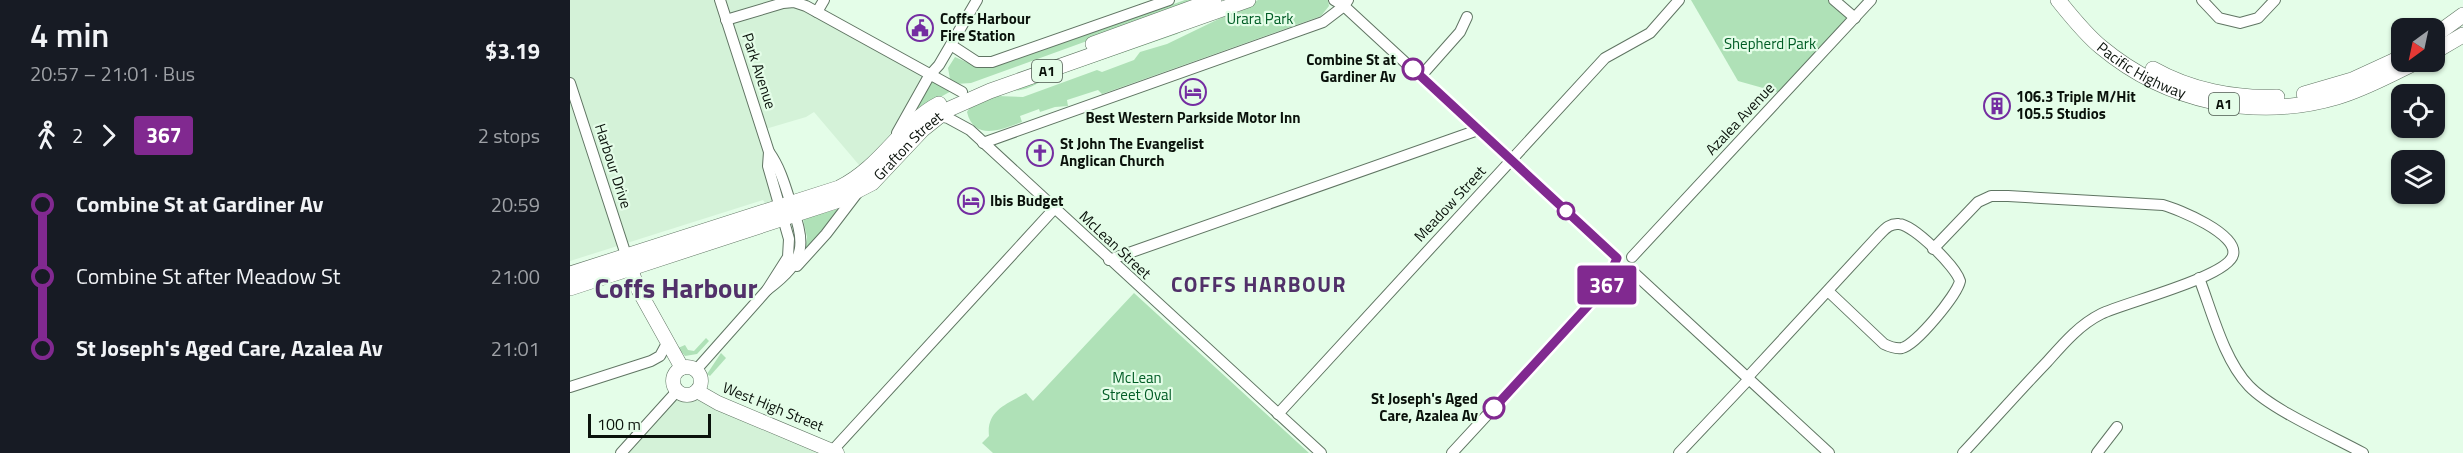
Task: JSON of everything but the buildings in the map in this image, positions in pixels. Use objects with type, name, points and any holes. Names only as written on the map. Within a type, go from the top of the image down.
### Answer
[{"type":"highway","name":"Grafton Street","points":[[570,288],[629,264],[788,212],[858,192],[878,178],[939,116],[962,98],[1214,0]]},
{"type":"highway","name":"Grafton Street","points":[[788,212],[850,182],[887,152],[935,106],[990,91],[1248,0]]},
{"type":"highway","name":"Pacific Highway","points":[[2058,0],[2100,46],[2137,72],[2191,97],[2229,105],[2278,107],[2330,99],[2372,84],[2397,72]]},
{"type":"highway","name":"Pacific Highway","points":[[2071,0],[2108,40],[2144,64],[2191,86],[2227,94],[2266,97],[2312,92],[2352,80],[2391,62]]},
{"type":"highway","points":[[2445,28],[2463,15]]},
{"type":"highway","points":[[2445,46],[2463,35]]},
{"type":"highway","name":"Grafton Street","points":[[570,274],[629,264]]},
{"type":"main road","points":[[629,264],[638,288],[667,343],[701,381],[698,391],[686,395],[678,391],[674,378],[689,369]]},
{"type":"main road","name":"West High Street","points":[[698,391],[718,403],[835,452]]},
{"type":"street","name":"Park Avenue","points":[[720,0],[769,152],[777,163],[788,212],[789,251],[782,269],[767,290]]},
{"type":"street","points":[[817,12],[824,0]]},
{"type":"street","points":[[887,152],[929,75],[939,65],[977,0]]},
{"type":"street","points":[[951,45],[977,62],[992,62],[1169,0]]},
{"type":"street","points":[[1334,0],[1345,2],[1478,130],[1617,258]]},
{"type":"street","name":"Meadow Street","points":[[1278,414],[1605,58],[1650,33],[1679,0]]},
{"type":"street","points":[[1834,0],[1855,18]]},
{"type":"street","name":"Azalea Avenue","points":[[1632,257],[1871,0]]},
{"type":"street","points":[[2202,0],[2219,18],[2240,23],[2258,18],[2275,0]]},
{"type":"street","points":[[726,20],[794,2],[817,12],[929,75],[944,81],[962,98]]},
{"type":"street","points":[[983,143],[1323,22],[1345,2]]},
{"type":"street","points":[[1421,76],[1460,32],[1467,17]]},
{"type":"street","name":"Harbour Drive","points":[[570,83],[629,264]]},
{"type":"street","name":"McLean Street","points":[[962,98],[965,121],[970,130],[983,143],[1321,453]]},
{"type":"street","name":"McLean Street","points":[[939,116],[948,118],[970,130]]},
{"type":"street","points":[[1109,260],[1478,130]]},
{"type":"street","points":[[689,369],[826,234],[858,192]]},
{"type":"street","points":[[1933,249],[1978,202],[1991,196],[2145,202],[2178,209],[2192,215],[2216,230],[2232,247],[2233,256],[2230,261],[2199,278],[2102,313],[2085,324],[2036,373],[1963,453]]},
{"type":"street","points":[[835,452],[1054,209]]},
{"type":"street","name":"Park Avenue","points":[[788,212],[800,228],[801,244],[799,256],[791,270]]},
{"type":"street","points":[[1679,453],[1828,291],[1890,225],[1896,223],[1909,227],[1956,271],[1960,282],[1953,298],[1913,342],[1902,348],[1884,344],[1828,291]]},
{"type":"street","points":[[1624,255],[1632,257],[1636,266],[1633,272],[1627,276],[1618,273],[1614,265],[1617,258],[1624,255]]},
{"type":"street","points":[[1633,272],[1829,453]]},
{"type":"street","points":[[1452,453],[1618,273]]},
{"type":"street","points":[[2199,278],[2230,358],[2248,386],[2274,405],[2363,453]]},
{"type":"street","points":[[570,387],[651,361],[660,356],[667,343]]},
{"type":"street","points":[[621,453],[678,391]]},
{"type":"street","points":[[2097,453],[2117,427]]},
{"type":"shaded area","points":[[570,0],[804,0],[929,76],[887,151],[865,172],[814,112],[806,117],[762,130],[788,194],[770,210],[763,200],[570,261]]},
{"type":"shaded area","points":[[695,393],[837,453],[621,453],[681,394]]},
{"type":"green space","points":[[1185,0],[1200,0],[971,83],[956,84],[950,79],[948,68],[955,57],[980,68],[1000,65]]},
{"type":"green space","name":"Urara Park","points":[[1258,0],[1328,0],[1329,6],[1321,16],[1102,94],[1098,90],[1067,100],[1068,106],[1040,112],[1039,109],[1020,116],[1022,122],[1006,128],[982,130],[971,121],[967,112],[972,104],[997,96],[1023,97],[1097,70],[1102,72],[1134,60],[1140,52],[1167,44]]},
{"type":"green space","name":"Shepherd Park","points":[[1691,0],[1834,0],[1855,18],[1784,94],[1738,81]]},
{"type":"green space","points":[[1195,24],[1177,34],[1021,90],[1008,90]]},
{"type":"green space","points":[[931,82],[938,82],[953,90],[912,118],[917,102]]},
{"type":"green space","points":[[841,208],[805,253],[807,237],[803,219]]},
{"type":"green space","name":"McLean Street Oval","points":[[1134,293],[1309,453],[993,453],[982,443],[989,436],[991,420],[999,409],[1026,393],[1033,401]]},
{"type":"green space","points":[[706,338],[709,341],[697,354],[685,356],[678,348],[685,345],[688,350],[694,351]]},
{"type":"green space","points":[[721,353],[726,358],[710,376],[707,374]]},
{"type":"bus line","name":"367","points":[[1413,69],[1617,258],[1614,265],[1618,273],[1494,408]]},
{"type":"place","name":"Coffs Harbour Fire Station","points":[[920,28]]},
{"type":"place","name":"Combine St at Gardiner Av","points":[[1413,69]]},
{"type":"place","name":"Best Western Parkside Motor Inn","points":[[1193,92]]},
{"type":"place","name":"106.3 Triple M/Hit 105.5 Studios","points":[[1997,106]]},
{"type":"place","name":"St John The Evangelist Anglican Church","points":[[1040,153]]},
{"type":"place","name":"Ibis Budget","points":[[971,201]]},
{"type":"place","name":"St Joseph's Aged Care, Azalea Av","points":[[1494,408]]},
{"type":"district","name":"COFFS HARBOUR","points":[[1259,285]]},
{"type":"district","name":"Coffs Harbour","points":[[676,289]]}]
